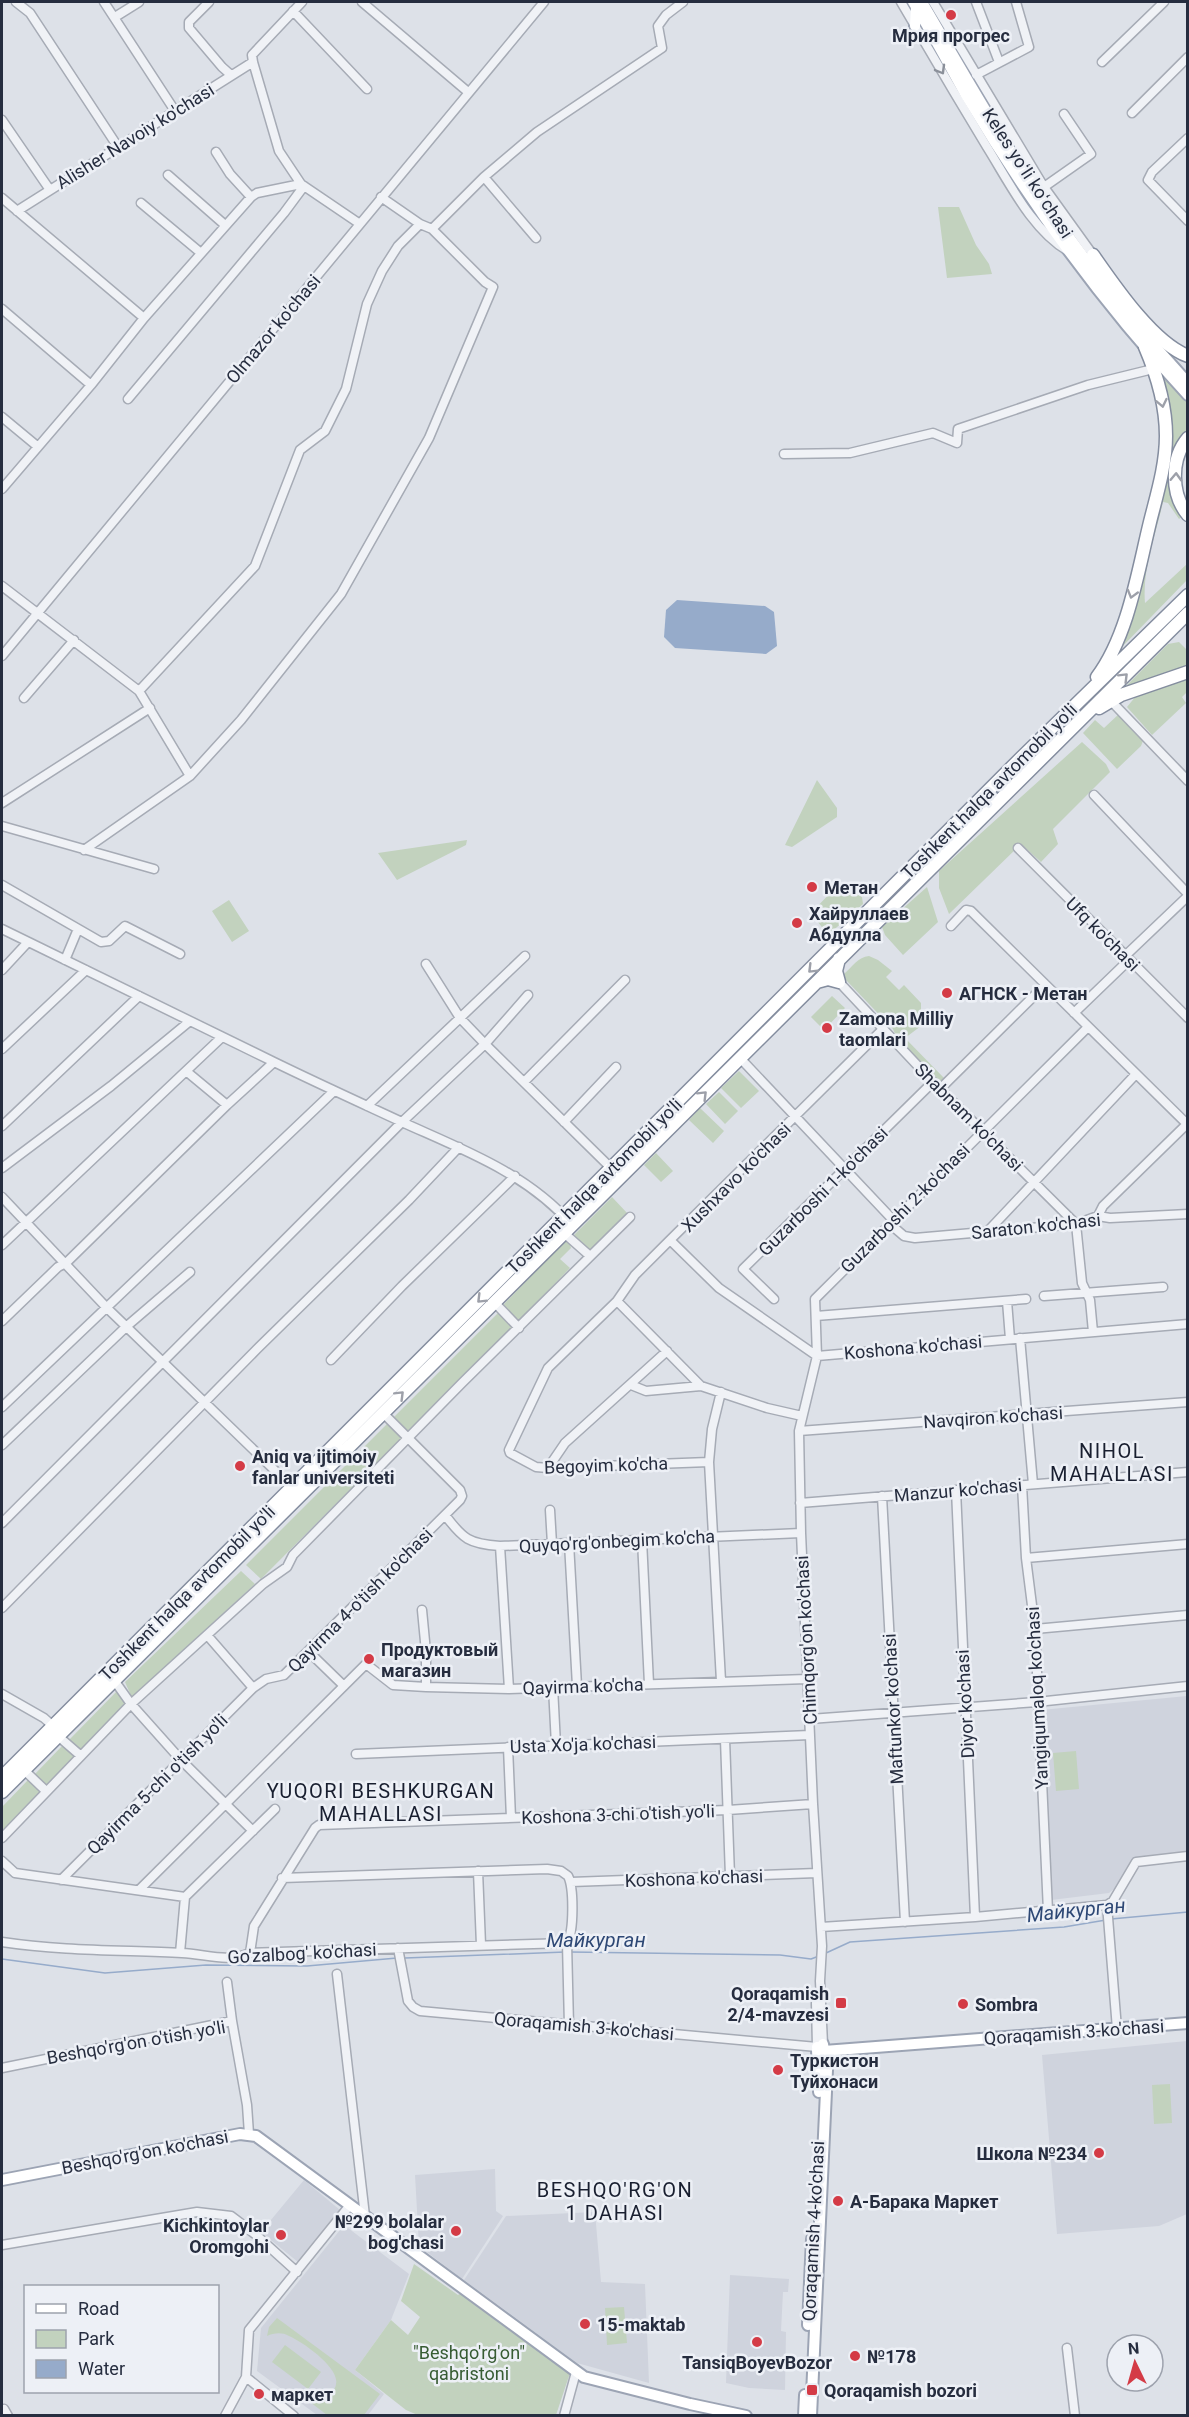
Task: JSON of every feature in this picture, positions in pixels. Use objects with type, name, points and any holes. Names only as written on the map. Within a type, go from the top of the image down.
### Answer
[{"type":"highway","points":[[1093,255],[1152,330],[1173,349],[1188,356]]},
{"type":"highway","points":[[1076,704],[1102,671],[1120,630],[1136,577],[1163,467],[1166,436],[1164,415],[1145,342]]},
{"type":"highway","points":[[1188,438],[1178,454],[1175,480],[1177,498],[1188,515]]},
{"type":"highway","name":"Toshkent halqa avtomobil yo'li","points":[[2,1777],[55,1731],[101,1686],[292,1487],[567,1224],[733,1060],[1018,761],[1188,595]]},
{"type":"highway","name":"Toshkent halqa avtomobil yo'li","points":[[101,1686],[114,1680],[494,1302],[567,1224],[611,1168],[817,982],[1188,613]]},
{"type":"highway","points":[[1082,718],[1121,695],[1188,672]]},
{"type":"highway","points":[[1018,761],[1028,772]]},
{"type":"highway","points":[[839,959],[836,971],[839,982]]},
{"type":"highway","points":[[817,982],[828,979],[839,982]]},
{"type":"highway","name":"Toshkent halqa avtomobil yo'li","points":[[2,1792],[24,1770],[55,1731]]},
{"type":"main road","points":[[915,26],[917,3]]},
{"type":"main road","name":"Keles yoʻli koʻchasi","points":[[917,3],[968,98],[1068,251],[1145,342]]},
{"type":"main road","name":"Keles yoʻli koʻchasi","points":[[917,3],[1022,169],[1145,342]]},
{"type":"main road","points":[[1093,255],[1096,274]]},
{"type":"main road","points":[[1145,342],[1188,383]]},
{"type":"main road","points":[[1145,342],[1188,395]]},
{"type":"main road","name":"Qoraqamish 3-ko'chasi","points":[[1117,2026],[1188,2016]]},
{"type":"main road","name":"Qoraqamish 3-ko'chasi","points":[[821,2047],[1188,2023]]},
{"type":"main road","name":"Qoraqamish 4-ko'chasi","points":[[804,2415],[827,2070],[821,2047]]},
{"type":"main road","name":"Beshqo'rg'on ko'chasi","points":[[2,2180],[249,2134],[263,2140],[584,2377],[690,2404],[746,2415]]},
{"type":"main road","points":[[795,2415],[800,2409],[802,2392],[808,2376]]},
{"type":"main road","name":"Qoraqamish 4-ko'chasi","points":[[808,2376],[811,2415]]},
{"type":"street","points":[[16,2],[30,13],[118,147]]},
{"type":"street","points":[[104,2],[175,111]]},
{"type":"street","points":[[115,17],[139,2]]},
{"type":"street","points":[[209,2],[189,22],[189,28],[231,75]]},
{"type":"street","name":"Alisher Navoiy ko'chasi","points":[[17,211],[253,59],[302,2]]},
{"type":"street","points":[[362,2],[468,92]]},
{"type":"street","points":[[432,229],[484,177],[537,132],[662,48],[658,26],[666,15],[683,2]]},
{"type":"street","name":"Keles yoʻli koʻchasi","points":[[901,2],[979,135],[1041,230],[1054,243],[1068,251]]},
{"type":"street","name":"Keles yoʻli koʻchasi","points":[[933,2],[1044,187],[1093,255]]},
{"type":"street","points":[[976,2],[999,62]]},
{"type":"street","points":[[976,75],[1029,47],[1016,2]]},
{"type":"street","points":[[1102,62],[1164,2]]},
{"type":"street","name":"Olmazor ko'chasi","points":[[2,656],[360,224],[539,3]]},
{"type":"street","points":[[293,11],[367,89]]},
{"type":"street","points":[[1132,113],[1188,57]]},
{"type":"street","points":[[253,59],[279,151],[302,185],[360,224]]},
{"type":"street","points":[[1044,187],[1091,154],[1064,114]]},
{"type":"street","points":[[2,120],[50,190]]},
{"type":"street","points":[[1187,219],[1148,180],[1152,172],[1188,138]]},
{"type":"street","points":[[216,152],[230,174],[251,197]]},
{"type":"street","points":[[168,176],[225,225]]},
{"type":"street","points":[[484,177],[536,238]]},
{"type":"street","points":[[2,489],[91,385],[144,318],[251,197],[256,193],[302,185]]},
{"type":"street","points":[[128,399],[284,213],[302,185]]},
{"type":"street","points":[[84,850],[190,776],[241,720],[341,594],[429,438],[493,287],[432,229],[420,224],[381,197]]},
{"type":"street","points":[[2,198],[144,318]]},
{"type":"street","points":[[141,202],[201,253]]},
{"type":"street","points":[[139,691],[255,566],[300,450],[325,430],[346,389],[367,304],[382,272],[398,246],[420,224]]},
{"type":"street","points":[[2,309],[91,385]]},
{"type":"street","points":[[784,454],[850,453],[933,434],[957,443],[958,429],[1088,385],[1153,369]]},
{"type":"street","points":[[2,417],[37,446]]},
{"type":"street","points":[[2,586],[139,691],[190,776]]},
{"type":"street","points":[[24,698],[74,640]]},
{"type":"street","points":[[1111,701],[1188,781]]},
{"type":"street","points":[[2,804],[150,708]]},
{"type":"street","points":[[1074,1013],[1188,895],[1094,795]]},
{"type":"street","points":[[2,826],[154,869]]},
{"type":"street","name":"Ufq ko'chasi","points":[[1018,848],[1188,1018]]},
{"type":"street","points":[[2,885],[78,929],[106,942],[125,926],[180,954]]},
{"type":"street","points":[[951,926],[969,909],[1187,1124],[1103,1206],[1098,1216]]},
{"type":"street","points":[[2,929],[334,1091],[459,1146],[515,1176],[567,1224],[590,1257]]},
{"type":"street","points":[[65,960],[78,929]]},
{"type":"street","points":[[2,970],[28,942]]},
{"type":"street","points":[[367,1106],[525,956]]},
{"type":"street","points":[[426,964],[460,1018],[611,1168]]},
{"type":"street","points":[[2,1049],[86,970]]},
{"type":"street","points":[[524,1083],[626,980]]},
{"type":"street","name":"Shabnam ko'chasi","points":[[839,982],[882,1030],[1076,1224]]},
{"type":"street","points":[[940,1089],[1045,985]]},
{"type":"street","points":[[2,1523],[402,1122],[485,1044],[528,995]]},
{"type":"street","points":[[2,1126],[139,996]]},
{"type":"street","points":[[2,1168],[111,1086],[190,1021]]},
{"type":"street","name":"Guzarboshi 2-ko'chasi","points":[[817,1356],[815,1299],[819,1293],[1088,1027]]},
{"type":"street","name":"Xushxavo ko'chasi","points":[[817,1356],[718,1288],[670,1240],[795,1119],[882,1030]]},
{"type":"street","points":[[2,1245],[222,1037]]},
{"type":"street","name":"Saraton ko'chasi","points":[[733,1060],[765,1083],[795,1119],[907,1237],[1076,1224],[1098,1216],[1110,1218],[1188,1214]]},
{"type":"street","points":[[2,1321],[66,1263],[274,1062]]},
{"type":"street","points":[[564,1122],[616,1067]]},
{"type":"street","points":[[186,1071],[228,1105]]},
{"type":"street","points":[[988,1231],[1136,1074]]},
{"type":"street","name":"Guzarboshi 1-ko'chasi","points":[[774,1299],[744,1269],[933,1082]]},
{"type":"street","points":[[2,1407],[334,1091]]},
{"type":"street","points":[[2,1608],[257,1348],[410,1200],[459,1146]]},
{"type":"street","points":[[331,1359],[515,1176]]},
{"type":"street","points":[[2,1197],[107,1308],[292,1487]]},
{"type":"street","points":[[2,1838],[131,1704],[263,1584],[287,1567],[293,1555],[630,1217]]},
{"type":"street","points":[[1076,1224],[1082,1283],[1090,1300],[1093,1332]]},
{"type":"street","points":[[670,1240],[635,1275],[617,1301],[701,1386]]},
{"type":"street","points":[[2,1445],[189,1272]]},
{"type":"street","points":[[1044,1296],[1163,1287]]},
{"type":"street","points":[[816,1316],[1026,1299]]},
{"type":"street","name":"Begoyim ko'cha","points":[[617,1301],[548,1368],[509,1450],[510,1453],[536,1467],[548,1468],[709,1462]]},
{"type":"street","points":[[1006,1301],[1010,1339]]},
{"type":"street","points":[[494,1302],[519,1328]]},
{"type":"street","name":"Koshona ko'chasi","points":[[817,1356],[1188,1324]]},
{"type":"street","points":[[1020,1338],[1033,1484]]},
{"type":"street","points":[[548,1468],[565,1443],[667,1351]]},
{"type":"street","name":"Chimqorg'on ko'chasi","points":[[817,1356],[799,1431],[807,1678],[821,1927],[821,2047]]},
{"type":"street","points":[[631,1385],[646,1391],[701,1386],[767,1408],[802,1416]]},
{"type":"street","points":[[721,1392],[712,1429],[709,1462],[721,1681]]},
{"type":"street","name":"Navqiron ko'chasi","points":[[799,1431],[1188,1402]]},
{"type":"street","points":[[383,1413],[410,1437]]},
{"type":"street","name":"Qayirma 4-o'tish ko'chasi","points":[[253,1688],[263,1680],[284,1675],[460,1500],[462,1496],[459,1490],[410,1437]]},
{"type":"street","name":"Manzur ko'chasi","points":[[800,1503],[1188,1472]]},
{"type":"street","name":"Yangiqumaloq ko'chasi","points":[[1022,1485],[1026,1558],[1035,1629],[1048,1911]]},
{"type":"street","name":"Diyor ko'chasi","points":[[956,1490],[975,1917]]},
{"type":"street","name":"Maftunkor ko'chasi","points":[[882,1496],[904,1922]]},
{"type":"street","points":[[550,1510],[552,1544]]},
{"type":"street","name":"Quyqo'rg'onbegim ko'cha","points":[[446,1515],[458,1532],[467,1540],[479,1545],[801,1533]]},
{"type":"street","points":[[642,1540],[649,1684]]},
{"type":"street","points":[[569,1543],[577,1686]]},
{"type":"street","points":[[1026,1558],[1188,1544]]},
{"type":"street","points":[[500,1546],[509,1689]]},
{"type":"street","points":[[422,1610],[426,1652],[426,1687]]},
{"type":"street","points":[[1035,1629],[1188,1615]]},
{"type":"street","points":[[207,1635],[253,1688]]},
{"type":"street","points":[[139,1890],[344,1686],[308,1651]]},
{"type":"street","name":"Qayirma ko'cha","points":[[344,1686],[366,1664],[393,1685],[426,1687],[554,1688],[807,1678]]},
{"type":"street","points":[[114,1680],[131,1704],[181,1760],[253,1831]]},
{"type":"street","points":[[810,1719],[1037,1702],[1188,1686]]},
{"type":"street","name":"Qayirma 5-chi o'tish yo'li","points":[[61,1880],[253,1688]]},
{"type":"street","points":[[554,1688],[556,1745]]},
{"type":"street","points":[[2,1694],[44,1718],[81,1756]]},
{"type":"street","name":"Usta Xo'ja ko'chasi","points":[[356,1754],[810,1735]]},
{"type":"street","points":[[725,1739],[730,1876]]},
{"type":"street","points":[[508,1747],[511,1818]]},
{"type":"street","points":[[24,1770],[46,1791]]},
{"type":"street","name":"Koshona 3-chi o'tish yo'li","points":[[250,1953],[254,1926],[282,1878],[319,1825],[728,1810],[813,1804]]},
{"type":"street","points":[[180,1953],[185,1897],[276,1809]]},
{"type":"street","points":[[821,1927],[975,1917],[1107,1905],[1113,1902],[1136,1862],[1188,1856]]},
{"type":"street","points":[[2,1861],[15,1873],[185,1897]]},
{"type":"street","points":[[282,1878],[478,1871],[556,1870],[565,1873],[571,1882],[572,1936],[568,1950],[569,2026]]},
{"type":"street","points":[[478,1871],[481,1945]]},
{"type":"street","name":"Koshona ko'chasi","points":[[571,1882],[817,1874]]},
{"type":"street","points":[[1107,1905],[1117,2026]]},
{"type":"street","name":"Go'zalbog' ko'chasi","points":[[2,1942],[64,1950],[180,1953],[232,1959],[250,1953],[481,1945],[568,1950]]},
{"type":"street","name":"Qoraqamish 3-ko'chasi","points":[[398,1948],[408,2001],[420,2011],[821,2047]]},
{"type":"street","points":[[337,1974],[365,2216]]},
{"type":"street","points":[[227,1982],[232,2021]]},
{"type":"street","name":"Beshqo'rg'on o'tish yo'li","points":[[2,2068],[232,2021],[247,2105],[249,2134]]},
{"type":"street","points":[[225,2415],[246,2378],[249,2330],[350,2205]]},
{"type":"street","points":[[2,2245],[197,2212],[231,2216],[255,2234],[297,2272]]},
{"type":"street","points":[[1067,2348],[1075,2415]]},
{"type":"street","points":[[564,2415],[576,2372]]},
{"type":"street","points":[[246,2378],[294,2415]]},
{"type":"shaded area","points":[[1187,1696],[1187,1854],[1133,1858],[1121,1883],[1109,1893],[1051,1900],[1041,1710]]},
{"type":"shaded area","name":"Школа №234","points":[[1187,2041],[1187,2214],[1159,2226],[1057,2234],[1042,2055]]},
{"type":"shaded area","name":"№299 bolalar bog'chasi","points":[[495,2169],[496,2211],[503,2216],[462,2279],[419,2246],[415,2175]]},
{"type":"shaded area","points":[[304,2180],[340,2210],[298,2262],[261,2232]]},
{"type":"shaded area","name":"15-maktab","points":[[595,2212],[601,2282],[645,2284],[649,2383],[577,2363],[464,2280],[506,2216]]},
{"type":"shaded area","points":[[344,2225],[409,2274],[391,2320],[355,2370],[384,2394],[368,2415],[317,2415],[257,2371],[261,2328]]},
{"type":"shaded area","name":"TansiqBoyevBozor","points":[[730,2275],[789,2279],[788,2292],[783,2292],[781,2331],[786,2332],[785,2390],[749,2388],[726,2383]]},
{"type":"green space","points":[[938,207],[959,207],[992,274],[947,278]]},
{"type":"green space","points":[[1159,377],[1169,382],[1187,401],[1187,433],[1178,446],[1183,516],[1179,519],[1168,503],[1163,502],[1148,565],[1145,603],[1187,564],[1187,580],[1118,651],[1164,486]]},
{"type":"green space","points":[[1187,600],[1187,606],[1037,755],[1034,753]]},
{"type":"green space","points":[[1179,642],[1187,650],[1187,669],[1118,694],[1168,644]]},
{"type":"green space","points":[[1187,677],[1187,692],[1182,697],[1186,703],[1152,735],[1127,707],[1140,691]]},
{"type":"green space","points":[[1120,713],[1144,738],[1141,746],[1117,769],[1083,733],[1095,720],[1104,728]]},
{"type":"green space","points":[[1082,742],[1106,764],[1110,772],[1053,829],[1058,844],[1041,862],[1021,844],[949,914],[939,888],[939,871]]},
{"type":"green space","points":[[1013,774],[1016,777],[738,1054],[735,1051]]},
{"type":"green space","points":[[817,780],[837,808],[837,817],[792,847],[785,845]]},
{"type":"green space","points":[[467,840],[466,845],[397,880],[378,853]]},
{"type":"green space","points":[[837,886],[851,888],[862,897],[863,904],[828,935],[811,913]]},
{"type":"green space","points":[[927,887],[938,922],[903,955],[885,935],[882,927]]},
{"type":"green space","points":[[229,900],[249,931],[232,942],[212,911]]},
{"type":"green space","points":[[869,956],[892,971],[886,977],[899,990],[904,985],[921,1003],[921,1026],[905,1038],[944,1078],[940,1082],[907,1049],[893,1029],[845,979],[844,974],[855,963]]},
{"type":"green space","points":[[832,996],[845,1008],[824,1030],[811,1017]]},
{"type":"green space","points":[[739,1071],[759,1091],[741,1108],[721,1088]]},
{"type":"green space","points":[[719,1092],[738,1111],[725,1124],[706,1104]]},
{"type":"green space","points":[[700,1108],[724,1131],[713,1143],[689,1120]]},
{"type":"green space","points":[[656,1153],[673,1171],[661,1182],[644,1165]]},
{"type":"green space","points":[[612,1197],[628,1214],[589,1252],[573,1236]]},
{"type":"green space","points":[[568,1238],[571,1248],[560,1259],[570,1268],[519,1321],[504,1309],[504,1304]]},
{"type":"green space","points":[[499,1312],[513,1326],[261,1579],[246,1565]]},
{"type":"green space","points":[[241,1571],[255,1584],[132,1698],[125,1682]]},
{"type":"green space","points":[[118,1690],[126,1704],[81,1750],[69,1740]]},
{"type":"green space","points":[[63,1745],[76,1757],[47,1787],[34,1775]]},
{"type":"green space","points":[[1076,1751],[1079,1789],[1056,1791],[1053,1753]]},
{"type":"green space","points":[[28,1780],[41,1793],[2,1833],[2,1807]]},
{"type":"green space","points":[[1170,2084],[1172,2123],[1154,2124],[1152,2085]]},
{"type":"green space","name":"\"Beshqo'rg'on\" qabristoni","points":[[414,2264],[458,2295],[462,2292],[570,2373],[556,2415],[420,2416],[406,2410],[355,2370],[391,2320],[408,2335],[420,2317],[401,2301]]},
{"type":"green space","points":[[624,2307],[627,2343],[607,2345],[605,2308]]},
{"type":"green space","points":[[277,2318],[380,2394],[364,2415],[327,2415],[310,2402],[329,2396],[336,2386],[336,2378],[327,2363],[295,2339],[281,2333],[267,2336],[269,2327]]},
{"type":"green space","points":[[285,2345],[321,2372],[308,2389],[272,2362]]},
{"type":"water","points":[[677,600],[765,606],[774,612],[777,646],[766,654],[675,648],[664,637],[666,610]]},
{"type":"waterway","name":"Майкурган","points":[[1111,1919],[1188,1912]]},
{"type":"waterway","name":"Майкурган","points":[[826,1953],[850,1942],[1064,1927],[1106,1920]]},
{"type":"waterway","name":"Майкурган","points":[[405,1958],[565,1952]]},
{"type":"waterway","name":"Майкурган","points":[[570,1952],[780,1955],[811,1959],[819,1956]]},
{"type":"waterway","name":"Майкурган","points":[[2,1959],[105,1973],[206,1965],[307,1966],[397,1958]]},
{"type":"place","name":"Мрия прогрес","points":[[951,15]]},
{"type":"place","name":"Метан","points":[[812,887]]},
{"type":"place","name":"Хайруллаев Абдулла","points":[[797,923]]},
{"type":"place","name":"АГНСК - Метан","points":[[947,993]]},
{"type":"place","name":"Zamona Milliy taomlari","points":[[827,1028]]},
{"type":"place","name":"Aniq va ijtimoiy fanlar universiteti","points":[[240,1466]]},
{"type":"place","name":"Продуктовый магазин","points":[[369,1659]]},
{"type":"place","name":"Qoraqamish 2/4-mavzesi","points":[[841,2003]]},
{"type":"place","name":"Sombra","points":[[963,2004]]},
{"type":"place","name":"Туркистон Туйхонаси","points":[[778,2070]]},
{"type":"place","name":"Школа №234","points":[[1099,2153]]},
{"type":"place","name":"А-Барака Маркет","points":[[838,2201]]},
{"type":"place","name":"№299 bolalar bog'chasi","points":[[456,2231]]},
{"type":"place","name":"Kichkintoylar Oromgohi","points":[[281,2235]]},
{"type":"place","name":"15-maktab","points":[[585,2324]]},
{"type":"place","name":"TansiqBoyevBozor","points":[[757,2342]]},
{"type":"place","name":"№178","points":[[855,2356]]},
{"type":"place","name":"Qoraqamish bozori","points":[[812,2390]]},
{"type":"place","name":"маркет","points":[[259,2394]]},
{"type":"district","name":"NIHOL MAHALLASI","points":[[1112,1462]]},
{"type":"district","name":"YUQORI BESHKURGAN MAHALLASI","points":[[381,1802]]},
{"type":"district","name":"BESHQO'RG'ON 1 DAHASI","points":[[615,2202]]}]
